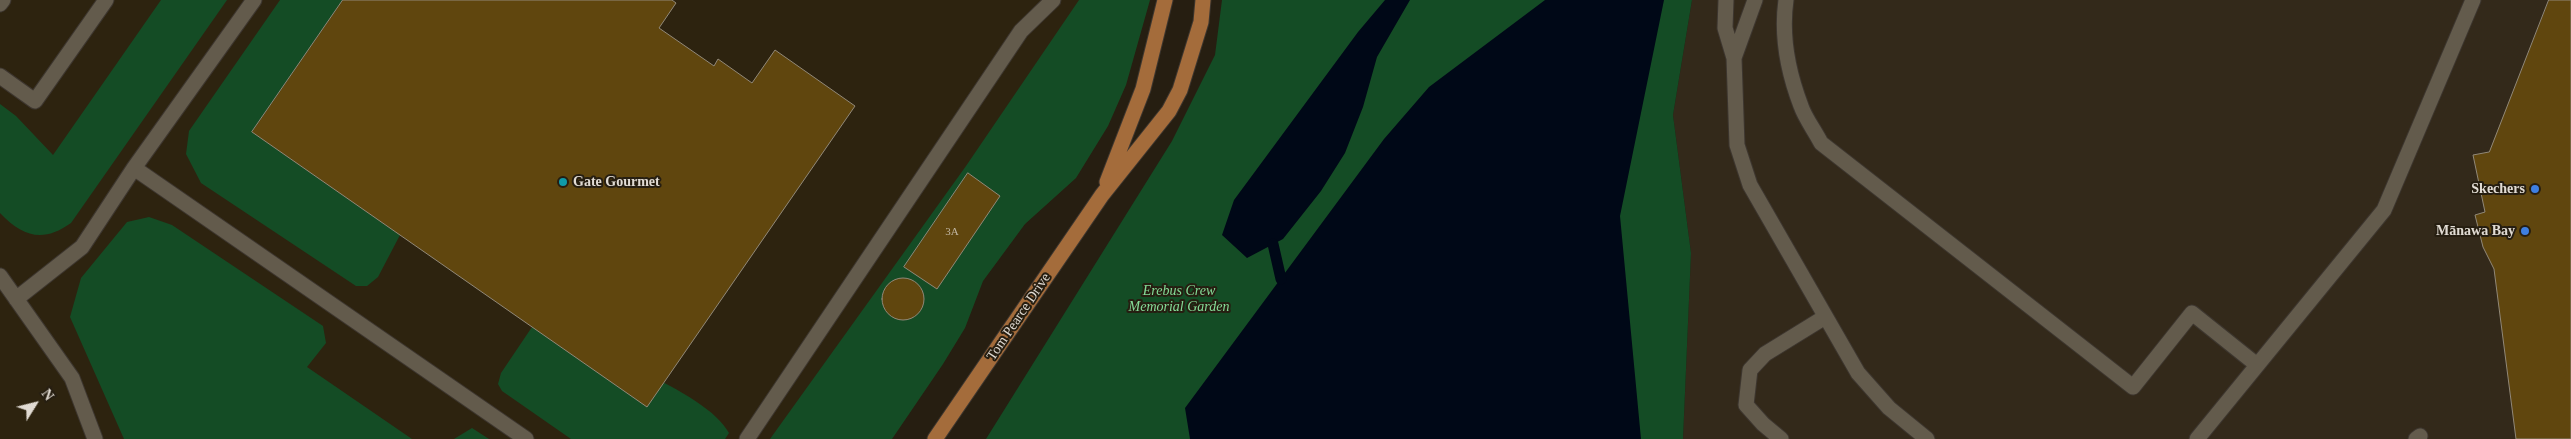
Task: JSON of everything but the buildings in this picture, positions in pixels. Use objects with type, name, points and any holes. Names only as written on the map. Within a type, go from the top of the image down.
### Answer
[{"type":"main road","name":"Tom Pearce Drive","points":[[1102,195],[1143,89],[1165,0]]},
{"type":"main road","name":"Tom Pearce Drive","points":[[935,439],[1102,195],[1169,111],[1180,90],[1201,22],[1203,0]]},
{"type":"street","points":[[0,4],[3,0]]},
{"type":"street","points":[[0,76],[35,101],[106,0]]},
{"type":"street","points":[[16,299],[82,247],[134,168],[254,0]]},
{"type":"street","points":[[747,439],[1022,31],[1053,0]]},
{"type":"street","points":[[1201,22],[1207,0]]},
{"type":"street","points":[[1726,0],[1725,28],[1734,58],[1737,145],[1750,185],[1858,373],[1872,392],[1927,439]]},
{"type":"street","points":[[1734,58],[1755,0]]},
{"type":"street","points":[[1786,0],[1784,18],[1786,53],[1801,107],[1821,143],[2133,387],[2192,313],[2257,365]]},
{"type":"street","points":[[2196,439],[2384,210],[2473,0]]},
{"type":"street","points":[[134,168],[526,439]]},
{"type":"street","points":[[0,276],[72,378],[95,439]]},
{"type":"street","points":[[1781,439],[1763,424],[1746,405],[1750,370],[1765,354],[1825,317]]},
{"type":"shaded area","points":[[0,0],[1150,0],[1126,85],[1108,126],[1076,178],[1025,224],[983,281],[965,328],[892,439],[0,439]]},
{"type":"shaded area","name":"Mānawa Bay","points":[[1692,0],[2571,0],[2571,439],[1683,439],[1691,253],[1673,115]]},
{"type":"green space","points":[[161,0],[227,0],[71,223],[61,229],[42,235],[34,235],[17,228],[0,213],[0,104],[16,116],[53,155]]},
{"type":"green space","points":[[280,0],[343,0],[252,132],[400,235],[378,277],[367,286],[356,286],[201,183],[186,154],[189,131]]},
{"type":"green space","points":[[1079,0],[1150,0],[1126,85],[1108,126],[1076,178],[1025,224],[983,281],[965,328],[892,439],[770,439],[966,166]]},
{"type":"green space","name":"Erebus Crew Memorial Garden","points":[[1222,0],[1692,0],[1673,115],[1691,253],[1683,439],[986,439],[1172,141],[1215,55]]},
{"type":"green space","points":[[149,217],[172,225],[323,326],[326,343],[307,367],[412,439],[124,439],[70,317],[81,278],[127,222]]},
{"type":"green space","points":[[532,327],[640,371],[669,386],[696,401],[716,417],[729,433],[725,439],[571,439],[502,391],[498,384],[501,373]]},
{"type":"green space","points":[[472,428],[489,439],[454,439]]},
{"type":"water","points":[[1385,0],[1410,0],[1377,57],[1363,107],[1345,153],[1321,191],[1283,239],[1247,258],[1222,235],[1234,200],[1358,32]]},
{"type":"water","points":[[1545,0],[1664,0],[1620,216],[1641,439],[1190,439],[1185,408],[1384,139],[1429,87]]},
{"type":"waterway","points":[[1273,244],[1281,279]]},
{"type":"place","name":"Gate Gourmet","points":[[563,182]]},
{"type":"place","name":"Skechers","points":[[2535,189]]},
{"type":"place","name":"Mānawa Bay","points":[[2525,231]]}]
